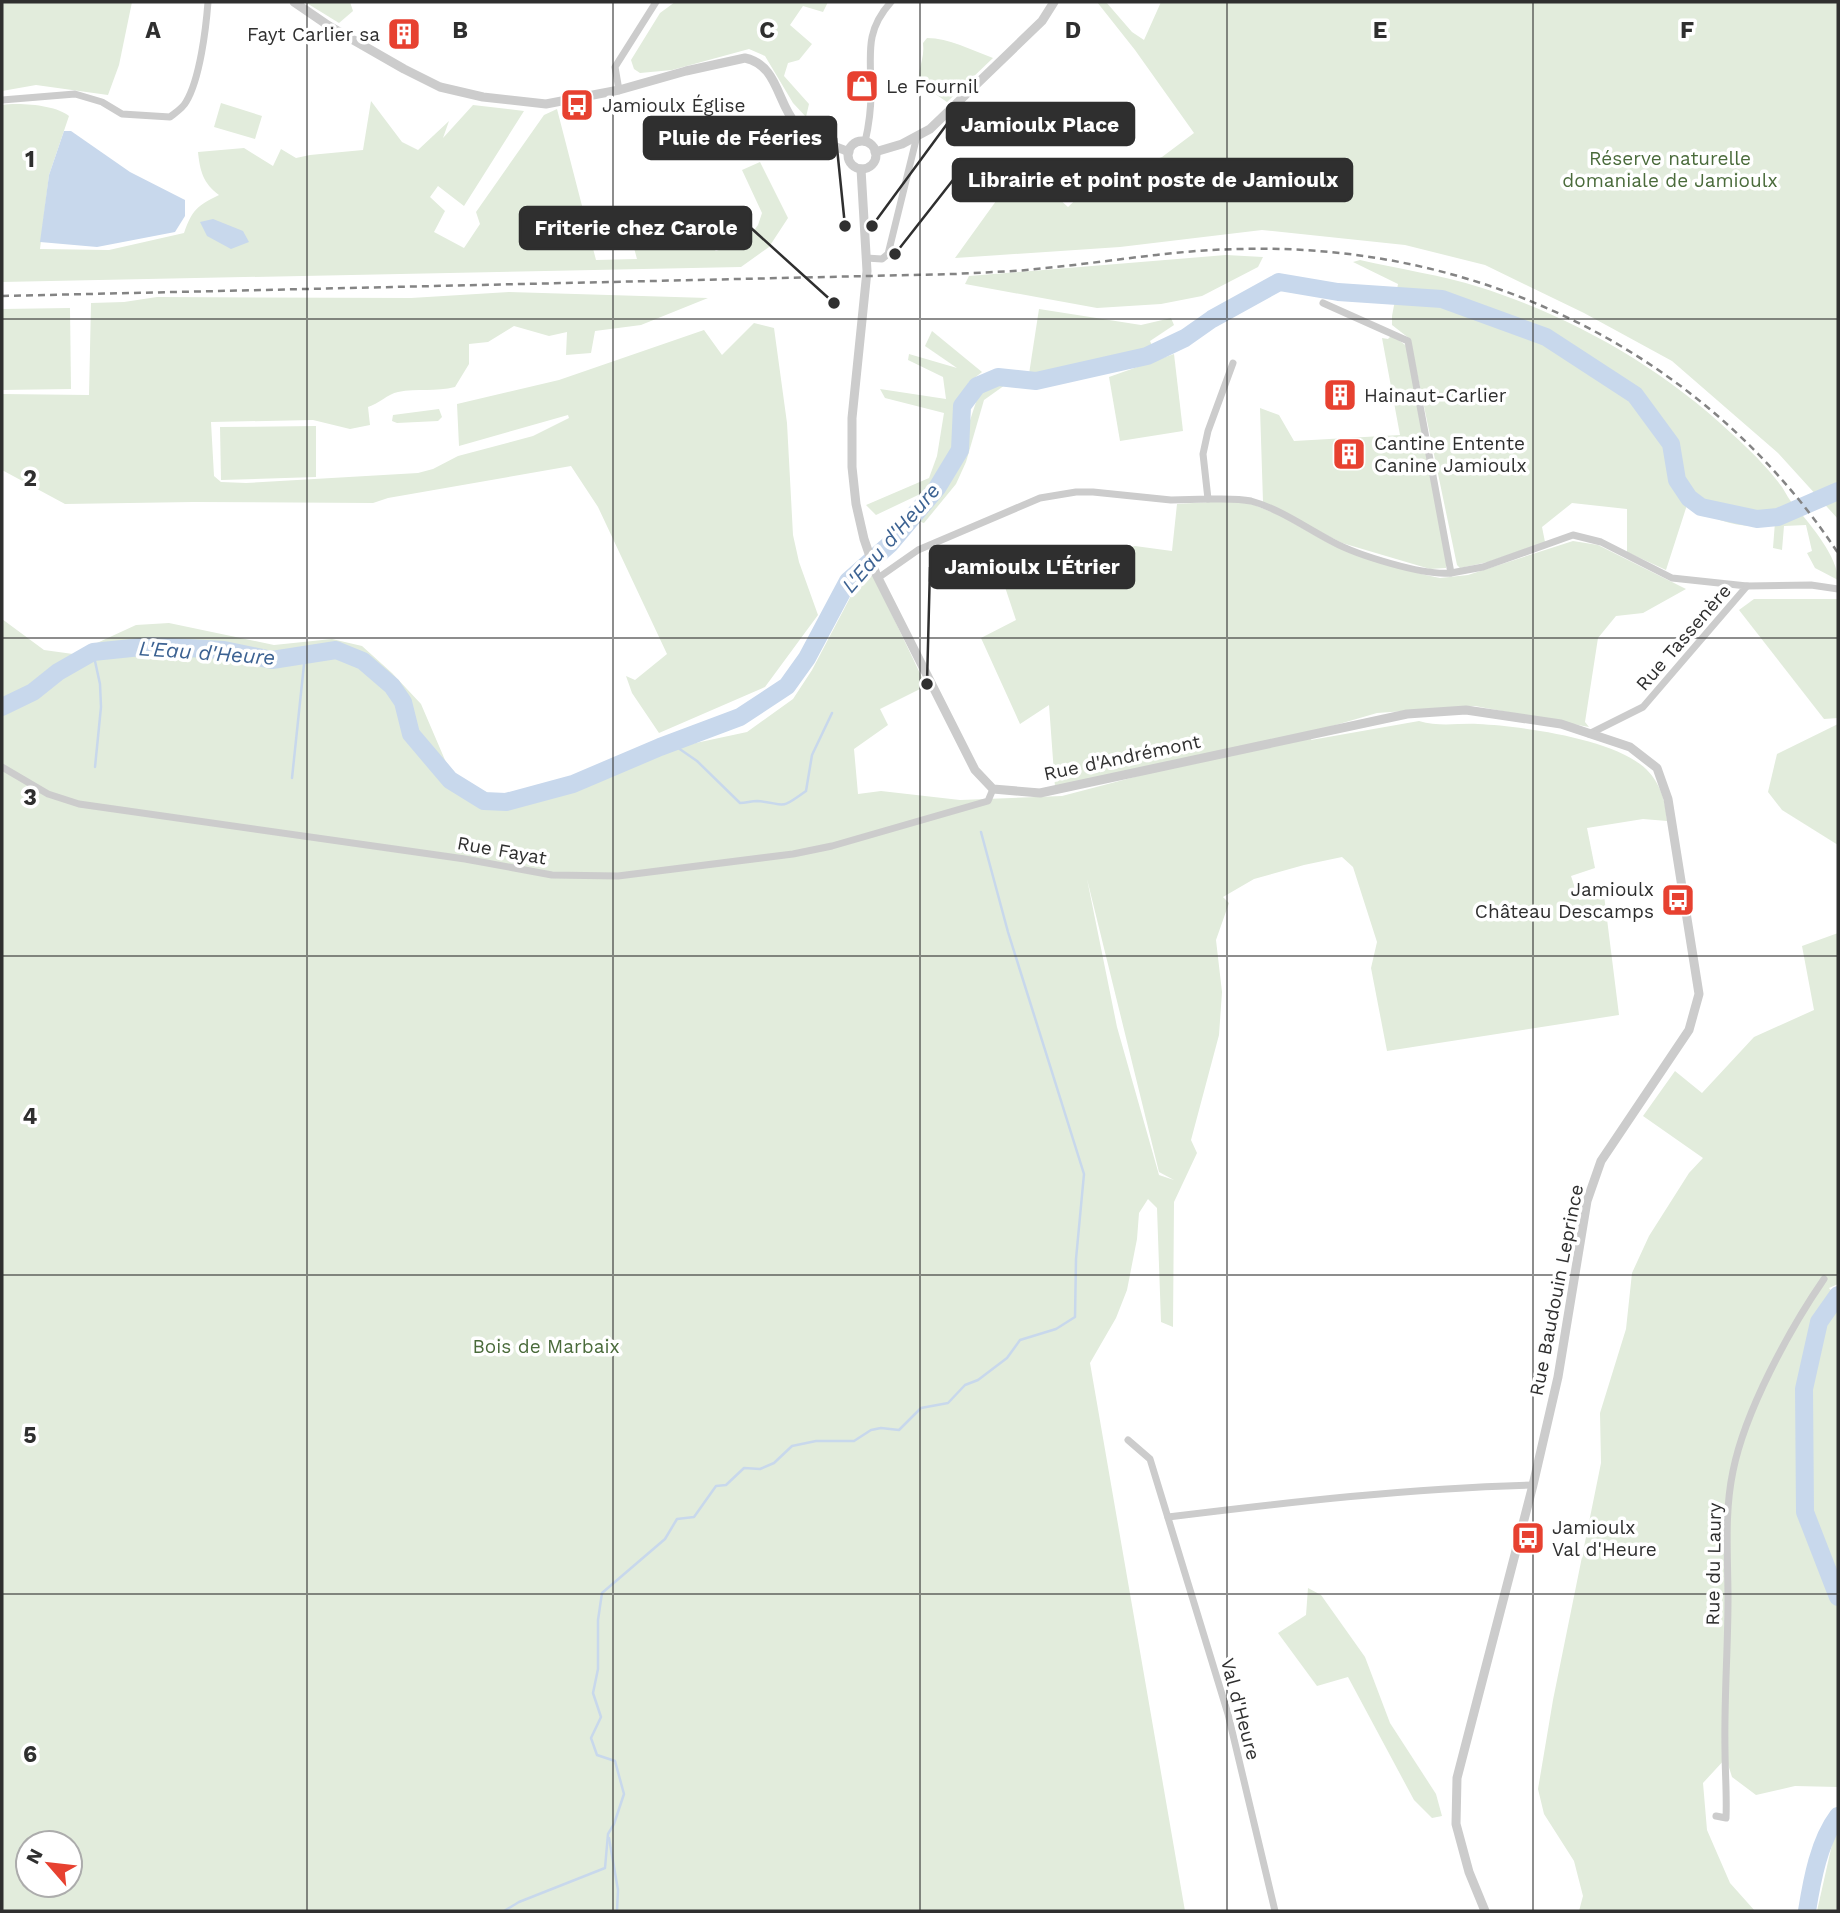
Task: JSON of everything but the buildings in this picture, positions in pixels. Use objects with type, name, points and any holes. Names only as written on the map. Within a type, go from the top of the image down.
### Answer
[{"type":"street","points":[[2,100],[75,94],[102,102],[122,114],[170,117],[185,104],[194,84],[207,23],[208,2]]},
{"type":"street","points":[[294,2],[340,32],[440,87],[483,97],[547,104],[619,90],[745,58],[754,60],[763,66],[774,81],[794,122],[807,134],[849,152]]},
{"type":"street","points":[[619,90],[615,67],[656,2]]},
{"type":"street","points":[[865,142],[870,123],[870,38],[880,16],[891,2]]},
{"type":"street","points":[[875,152],[902,145],[930,129],[1042,21],[1054,2]]},
{"type":"street","points":[[866,258],[882,259],[888,254],[917,136]]},
{"type":"street","points":[[865,142],[872,145],[875,152],[876,158],[872,164],[861,169],[854,167],[849,161],[849,152],[856,143],[865,142]]},
{"type":"street","points":[[861,169],[867,275],[852,418],[855,492],[864,539],[877,576],[975,770],[993,789]]},
{"type":"street","points":[[1323,303],[1408,341],[1451,573]]},
{"type":"street","points":[[1208,499],[1203,454],[1208,432],[1233,363]]},
{"type":"street","name":"Rue Tassenère","points":[[877,576],[918,550],[1040,498],[1093,492],[1171,500],[1250,501],[1275,510],[1335,543],[1437,575],[1483,567],[1573,536],[1601,542],[1672,578],[1747,586]]},
{"type":"street","points":[[1747,586],[1811,584],[1838,589]]},
{"type":"street","name":"Rue Tassenère","points":[[1589,734],[1643,707],[1747,586]]},
{"type":"street","name":"Rue d'Andrémont","points":[[993,789],[1040,793],[1407,714],[1466,710],[1561,724],[1589,734]]},
{"type":"street","name":"Rue Baudouin Leprince","points":[[1485,1911],[1460,1844],[1455,1819],[1457,1778],[1559,1377],[1587,1201],[1601,1161],[1689,1030],[1699,994],[1668,799],[1657,768],[1630,747],[1589,734]]},
{"type":"street","name":"Rue Fayat","points":[[2,767],[48,794],[79,804],[465,859],[552,875],[593,876],[618,876],[793,854],[832,846],[988,801],[993,789]]},
{"type":"street","name":"Rue du Laury","points":[[1716,1816],[1726,1818],[1728,1597],[1725,1536],[1732,1472],[1742,1437],[1775,1364],[1799,1318],[1824,1279]]},
{"type":"street","name":"Val d'Heure","points":[[1128,1440],[1150,1459],[1228,1714],[1275,1911]]},
{"type":"street","points":[[1168,1517],[1452,1487],[1533,1485]]},
{"type":"green space","points":[[2,2],[132,2],[119,65],[108,95],[36,85],[2,91]]},
{"type":"green space","points":[[305,2],[350,2],[353,11],[339,23]]},
{"type":"green space","points":[[675,2],[828,2],[823,12],[803,6],[790,25],[812,44],[799,60],[788,63],[784,76],[809,104],[806,117],[793,103],[765,56],[749,49],[672,70],[640,73],[634,69],[631,60],[660,13]]},
{"type":"green space","name":"Réserve naturelle domaniale de Jamioulx","points":[[1097,2],[1106,2],[1132,32],[1144,40],[1161,2],[1838,2],[1838,519],[1778,453],[1672,361],[1584,313],[1485,265],[1405,245],[1262,230],[1120,247],[955,258],[1022,165],[1068,207],[1091,185],[1162,157],[1194,133]]},
{"type":"green space","points":[[927,38],[952,42],[993,58],[947,102],[919,83],[923,43]]},
{"type":"green space","points":[[371,101],[402,142],[418,150],[449,121],[443,138],[473,105],[524,111],[464,206],[438,186],[430,197],[445,211],[434,232],[464,248],[480,224],[476,212],[544,115],[557,109],[596,260],[637,259],[634,248],[648,225],[679,209],[690,221],[695,235],[716,251],[746,241],[758,225],[762,213],[742,170],[760,162],[788,218],[769,247],[741,267],[2,282],[2,105],[37,105],[56,109],[69,116],[49,175],[40,249],[109,250],[184,233],[196,210],[219,195],[203,176],[198,152],[244,148],[273,166],[281,149],[296,158],[363,150]]},
{"type":"green space","points":[[221,103],[262,116],[255,139],[214,127]]},
{"type":"green space","points":[[1226,255],[1263,257],[1258,267],[1202,296],[1161,304],[1097,308],[965,284],[969,276]]},
{"type":"green space","points":[[1360,260],[1450,279],[1513,299],[1581,329],[1645,365],[1704,409],[1764,466],[1821,540],[1833,561],[1838,580],[1815,568],[1807,553],[1812,551],[1806,525],[1784,526],[1782,550],[1773,548],[1775,522],[1753,526],[1730,523],[1687,505],[1666,570],[1627,552],[1627,509],[1572,503],[1542,527],[1545,542],[1488,562],[1460,568],[1457,565],[1410,339],[1392,325],[1398,284],[1353,262]]},
{"type":"green space","points":[[509,292],[708,298],[641,325],[595,331],[591,353],[566,355],[567,332],[549,336],[514,326],[488,342],[469,344],[469,364],[455,387],[405,391],[390,395],[368,407],[370,425],[350,429],[313,420],[211,422],[214,476],[221,482],[246,483],[418,473],[433,469],[458,456],[533,436],[569,418],[568,415],[459,446],[457,404],[559,380],[704,330],[722,355],[754,323],[774,328],[787,423],[793,535],[799,562],[818,615],[765,687],[659,733],[632,693],[626,676],[635,680],[667,654],[598,507],[571,466],[388,498],[373,503],[65,504],[2,470],[2,394],[89,395],[91,303],[157,297],[411,298]]},
{"type":"green space","points":[[70,308],[71,389],[2,390],[2,309]]},
{"type":"green space","points":[[1039,309],[1141,325],[1171,318],[1174,325],[1150,341],[1153,348],[1068,371],[1029,374]]},
{"type":"green space","points":[[932,331],[982,372],[968,383],[979,388],[959,422],[954,451],[935,487],[876,515],[866,505],[929,478],[937,456],[944,413],[885,398],[880,389],[946,399],[943,377],[908,360],[909,354],[957,368],[925,346]]},
{"type":"green space","points":[[1392,335],[1408,347],[1446,568],[1430,569],[1342,543],[1263,502],[1260,408],[1279,415],[1294,441],[1400,435],[1382,338],[1388,339]]},
{"type":"green space","points":[[1174,354],[1183,431],[1120,441],[1109,377]]},
{"type":"green space","points":[[1001,380],[1005,385],[984,400],[966,462],[956,484],[924,523],[918,521],[952,475],[978,396]]},
{"type":"green space","points":[[439,409],[442,417],[438,421],[392,421],[393,415]]},
{"type":"green space","points":[[316,426],[316,477],[221,480],[220,427]]},
{"type":"green space","name":"Bois de Marbaix","points":[[1247,502],[1281,516],[1330,544],[1440,578],[1468,575],[1573,541],[1598,545],[1686,589],[1643,613],[1616,616],[1598,638],[1585,722],[1589,727],[1475,706],[1377,713],[1315,731],[1311,740],[1419,721],[1496,725],[1585,740],[1625,755],[1646,769],[1660,789],[1667,821],[1643,819],[1587,828],[1595,868],[1571,876],[1579,900],[1604,895],[1619,1015],[1387,1051],[1371,968],[1377,942],[1353,867],[1342,857],[1304,865],[1254,879],[1223,897],[1229,903],[1216,940],[1222,992],[1219,1035],[1191,1140],[1197,1153],[1174,1202],[1173,1327],[1161,1322],[1157,1208],[1148,1199],[1139,1213],[1127,1290],[1116,1318],[1090,1363],[1185,1911],[2,1911],[2,619],[44,650],[73,654],[136,625],[169,623],[274,645],[332,639],[362,646],[421,704],[452,771],[469,785],[528,803],[605,778],[704,722],[691,744],[747,732],[793,699],[812,670],[853,592],[870,575],[874,577],[926,686],[880,709],[888,725],[854,749],[858,794],[881,791],[960,800],[1062,796],[1146,774],[1055,787],[1049,705],[1020,724],[981,638],[1016,620],[1002,578],[1135,546],[1172,551],[1177,504]],"holes":[[[1087,879],[1159,1172],[1174,1180],[1159,1175],[1117,1027]]]},
{"type":"green space","points":[[1754,599],[1838,599],[1838,718],[1824,719],[1739,610]]},
{"type":"green space","points":[[1838,724],[1838,845],[1782,810],[1768,792],[1777,754]]},
{"type":"green space","points":[[1838,933],[1838,1284],[1829,1288],[1838,1300],[1838,1787],[1795,1786],[1756,1795],[1732,1777],[1726,1758],[1703,1783],[1707,1830],[1730,1883],[1755,1911],[1579,1911],[1583,1896],[1574,1861],[1544,1814],[1538,1789],[1553,1700],[1601,1463],[1600,1413],[1626,1329],[1632,1273],[1649,1236],[1689,1173],[1703,1158],[1643,1116],[1675,1071],[1702,1093],[1754,1037],[1814,1010],[1802,946]]},
{"type":"green space","points":[[1308,1588],[1321,1595],[1365,1657],[1390,1723],[1436,1794],[1442,1816],[1432,1818],[1414,1800],[1348,1677],[1317,1686],[1278,1633],[1306,1615]]},
{"type":"green space","points":[[1838,1833],[1838,1911],[1817,1911],[1833,1840]]},
{"type":"water","points":[[64,131],[71,131],[130,172],[185,200],[185,216],[175,232],[97,247],[40,242],[49,175]]},
{"type":"water","points":[[213,219],[243,231],[249,242],[231,249],[207,236],[200,222]]},
{"type":"waterway","name":"L'Eau d'Heure","points":[[2,707],[33,692],[58,672],[93,652],[151,646],[224,650],[272,660],[336,650],[363,661],[392,686],[403,702],[411,734],[450,780],[484,801],[506,802],[573,784],[740,717],[787,686],[807,658],[848,581],[890,544],[937,488],[960,450],[962,406],[977,386],[998,377],[1036,381],[1147,356],[1185,338],[1212,319],[1279,282],[1338,292],[1442,299],[1546,337],[1635,395],[1671,444],[1677,480],[1689,498],[1701,507],[1757,519],[1778,517],[1838,491]]},
{"type":"waterway","points":[[93,652],[100,684],[101,707],[95,767]]},
{"type":"waterway","points":[[292,778],[305,655]]},
{"type":"waterway","points":[[671,743],[697,761],[740,803],[757,801],[782,805],[806,791],[812,755],[832,713]]},
{"type":"waterway","points":[[504,1911],[519,1902],[605,1868],[608,1834],[624,1794],[615,1761],[597,1755],[591,1738],[601,1717],[593,1693],[598,1669],[598,1620],[602,1593],[665,1539],[677,1519],[694,1517],[716,1486],[726,1485],[744,1468],[760,1469],[774,1463],[792,1446],[816,1441],[854,1441],[871,1430],[881,1428],[899,1430],[921,1408],[948,1403],[965,1385],[978,1380],[1007,1358],[1020,1340],[1056,1329],[1075,1317],[1076,1259],[1084,1174],[1008,932],[981,832]]},
{"type":"waterway","name":"L'Eau d'Heure","points":[[1838,1295],[1819,1322],[1804,1389],[1805,1512],[1838,1597]]},
{"type":"waterway","name":"L'Eau d'Heure","points":[[1807,1911],[1821,1849],[1838,1816]]},
{"type":"waterway","points":[[609,1838],[618,1890],[617,1911]]},
{"type":"railway","points":[[2,296],[955,274],[1034,269],[1215,250],[1328,252],[1415,265],[1499,289],[1579,323],[1653,367],[1722,420],[1784,482],[1838,553]]},
{"type":"place","name":"Fayt Carlier sa","points":[[404,34]]},
{"type":"place","name":"Le Fournil","points":[[862,86]]},
{"type":"place","name":"Jamioulx Église","points":[[577,105]]},
{"type":"place","name":"Pluie de Féeries","points":[[845,226]]},
{"type":"place","name":"Jamioulx Place","points":[[872,226]]},
{"type":"place","name":"Librairie et point poste de Jamioulx","points":[[895,254]]},
{"type":"place","name":"Friterie chez Carole","points":[[834,303]]},
{"type":"place","name":"Hainaut-Carlier","points":[[1340,395]]},
{"type":"place","name":"Cantine Entente Canine Jamioulx","points":[[1349,454]]},
{"type":"place","name":"Jamioulx L'Étrier","points":[[927,684]]},
{"type":"place","name":"Jamioulx Château Descamps","points":[[1678,900]]},
{"type":"place","name":"Jamioulx Val d'Heure","points":[[1528,1538]]}]
